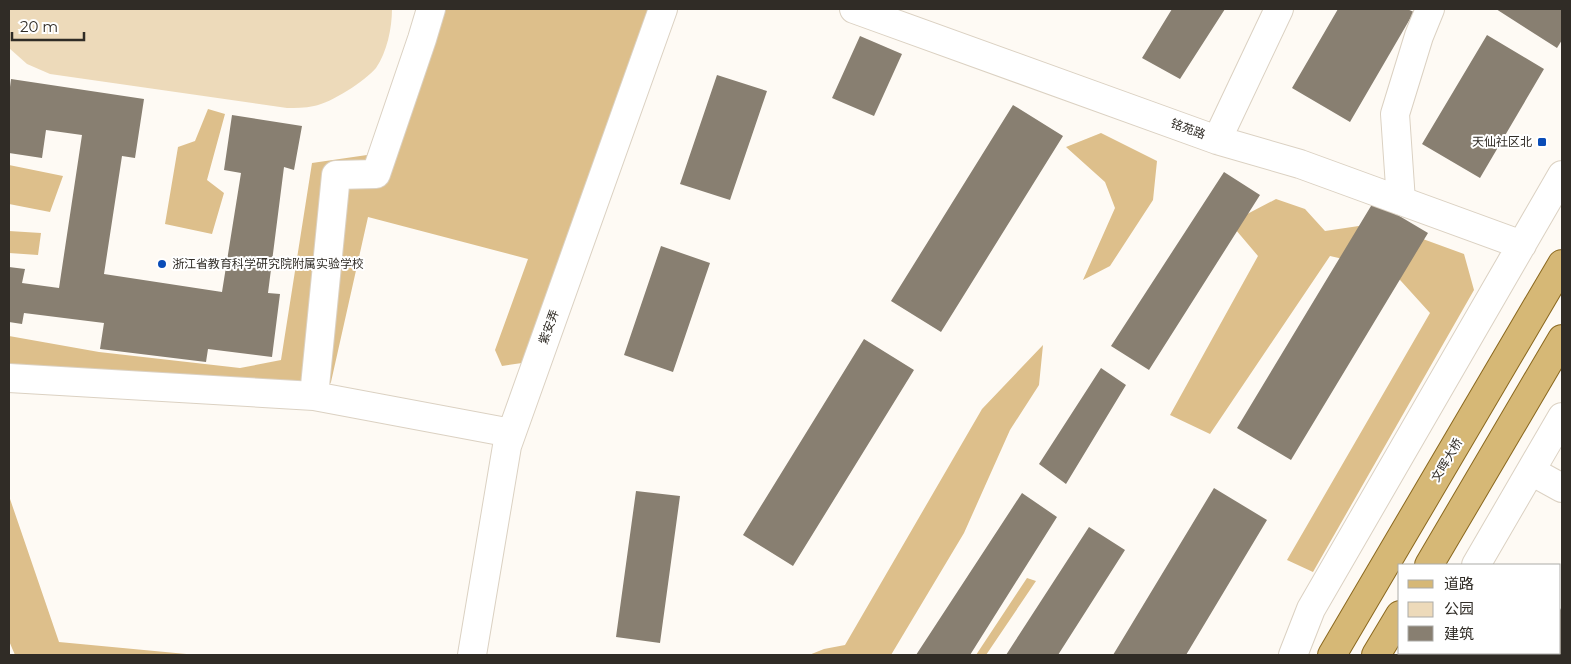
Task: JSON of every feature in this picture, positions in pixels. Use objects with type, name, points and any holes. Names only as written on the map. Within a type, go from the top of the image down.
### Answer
[{"type":"main road","name":"文晖大桥","points":[[1332,655],[1562,264]]},
{"type":"main road","points":[[1430,564],[1562,339]]},
{"type":"main road","points":[[1376,655],[1398,618]]},
{"type":"street","points":[[314,396],[336,175],[376,174],[431,9]]},
{"type":"street","name":"紫安弄","points":[[472,655],[507,446],[663,9]]},
{"type":"street","name":"铭苑路","points":[[854,9],[1217,140],[1300,164],[1522,245]]},
{"type":"street","points":[[1217,140],[1279,9]]},
{"type":"street","points":[[1401,200],[1395,114],[1419,36],[1430,9]]},
{"type":"street","points":[[1282,655],[1562,175]]},
{"type":"street","points":[[9,378],[314,396],[511,433]]},
{"type":"street","points":[[1477,564],[1562,417]]},
{"type":"street","points":[[1531,471],[1562,488]]},
{"type":"street","points":[[1293,655],[1310,609]]},
{"type":"green space","points":[[9,9],[392,9],[390,32],[386,47],[380,62],[371,73],[347,91],[329,101],[307,107],[287,108],[50,74],[27,64],[9,48]]},
{"type":"shaded area","points":[[426,9],[648,9],[522,363],[502,366],[495,350],[528,259],[368,217],[331,382],[325,393],[9,368],[9,336],[99,352],[240,368],[281,360],[312,163],[367,155]]},
{"type":"shaded area","points":[[208,109],[225,114],[207,180],[224,193],[212,234],[165,224],[178,147],[195,141]]},
{"type":"shaded area","points":[[1101,133],[1157,161],[1153,200],[1110,266],[1083,280],[1115,208],[1105,182],[1066,147]]},
{"type":"shaded area","points":[[9,165],[63,176],[50,212],[9,204]]},
{"type":"shaded area","points":[[1276,199],[1305,209],[1325,231],[1379,223],[1464,254],[1474,290],[1313,572],[1287,560],[1430,313],[1391,270],[1330,256],[1210,434],[1170,415],[1258,256],[1230,223]]},
{"type":"shaded area","points":[[9,231],[41,233],[38,255],[9,253]]},
{"type":"shaded area","points":[[1043,345],[1039,385],[1010,430],[964,533],[891,655],[809,655],[824,649],[845,645],[982,409]]},
{"type":"shaded area","points":[[9,496],[59,642],[197,655],[15,655],[9,641]]},
{"type":"shaded area","points":[[1027,578],[1036,581],[986,655],[976,655]]},
{"type":"building","points":[[1172,9],[1225,9],[1180,79],[1142,58]]},
{"type":"building","points":[[1338,9],[1407,9],[1414,12],[1350,122],[1292,88]]},
{"type":"building","points":[[1496,9],[1562,9],[1562,40],[1557,48]]},
{"type":"building","points":[[1487,35],[1544,69],[1480,178],[1422,144]]},
{"type":"building","points":[[860,36],[902,54],[874,116],[832,98]]},
{"type":"building","points":[[717,75],[767,91],[730,200],[680,184]]},
{"type":"building","points":[[11,79],[144,99],[135,158],[122,156],[104,274],[222,292],[241,173],[224,170],[232,115],[302,126],[294,170],[284,167],[268,293],[280,294],[272,357],[208,349],[206,362],[100,349],[104,323],[24,313],[22,324],[9,322],[9,267],[25,269],[22,283],[59,288],[82,135],[46,130],[42,158],[9,153],[9,95]]},
{"type":"building","points":[[1013,105],[1063,136],[941,332],[891,301]]},
{"type":"building","points":[[1224,172],[1260,195],[1149,370],[1111,346]]},
{"type":"building","points":[[1374,201],[1428,233],[1291,460],[1237,428]]},
{"type":"building","points":[[661,246],[710,263],[673,372],[624,355]]},
{"type":"building","points":[[864,339],[914,370],[793,566],[743,535]]},
{"type":"building","points":[[1101,368],[1126,385],[1066,484],[1039,464]]},
{"type":"building","points":[[1214,488],[1267,520],[1186,655],[1113,655]]},
{"type":"building","points":[[636,491],[680,496],[660,643],[616,637]]},
{"type":"building","points":[[1022,493],[1057,517],[970,655],[916,655]]},
{"type":"building","points":[[1089,527],[1125,550],[1058,655],[1006,655]]},
{"type":"building","points":[[1562,606],[1562,655],[1528,655],[1561,654]]},
{"type":"place","name":"天仙社区北","points":[[1542,142]]},
{"type":"place","name":"浙江省教育科学研究院附属实验学校","points":[[162,264]]}]
